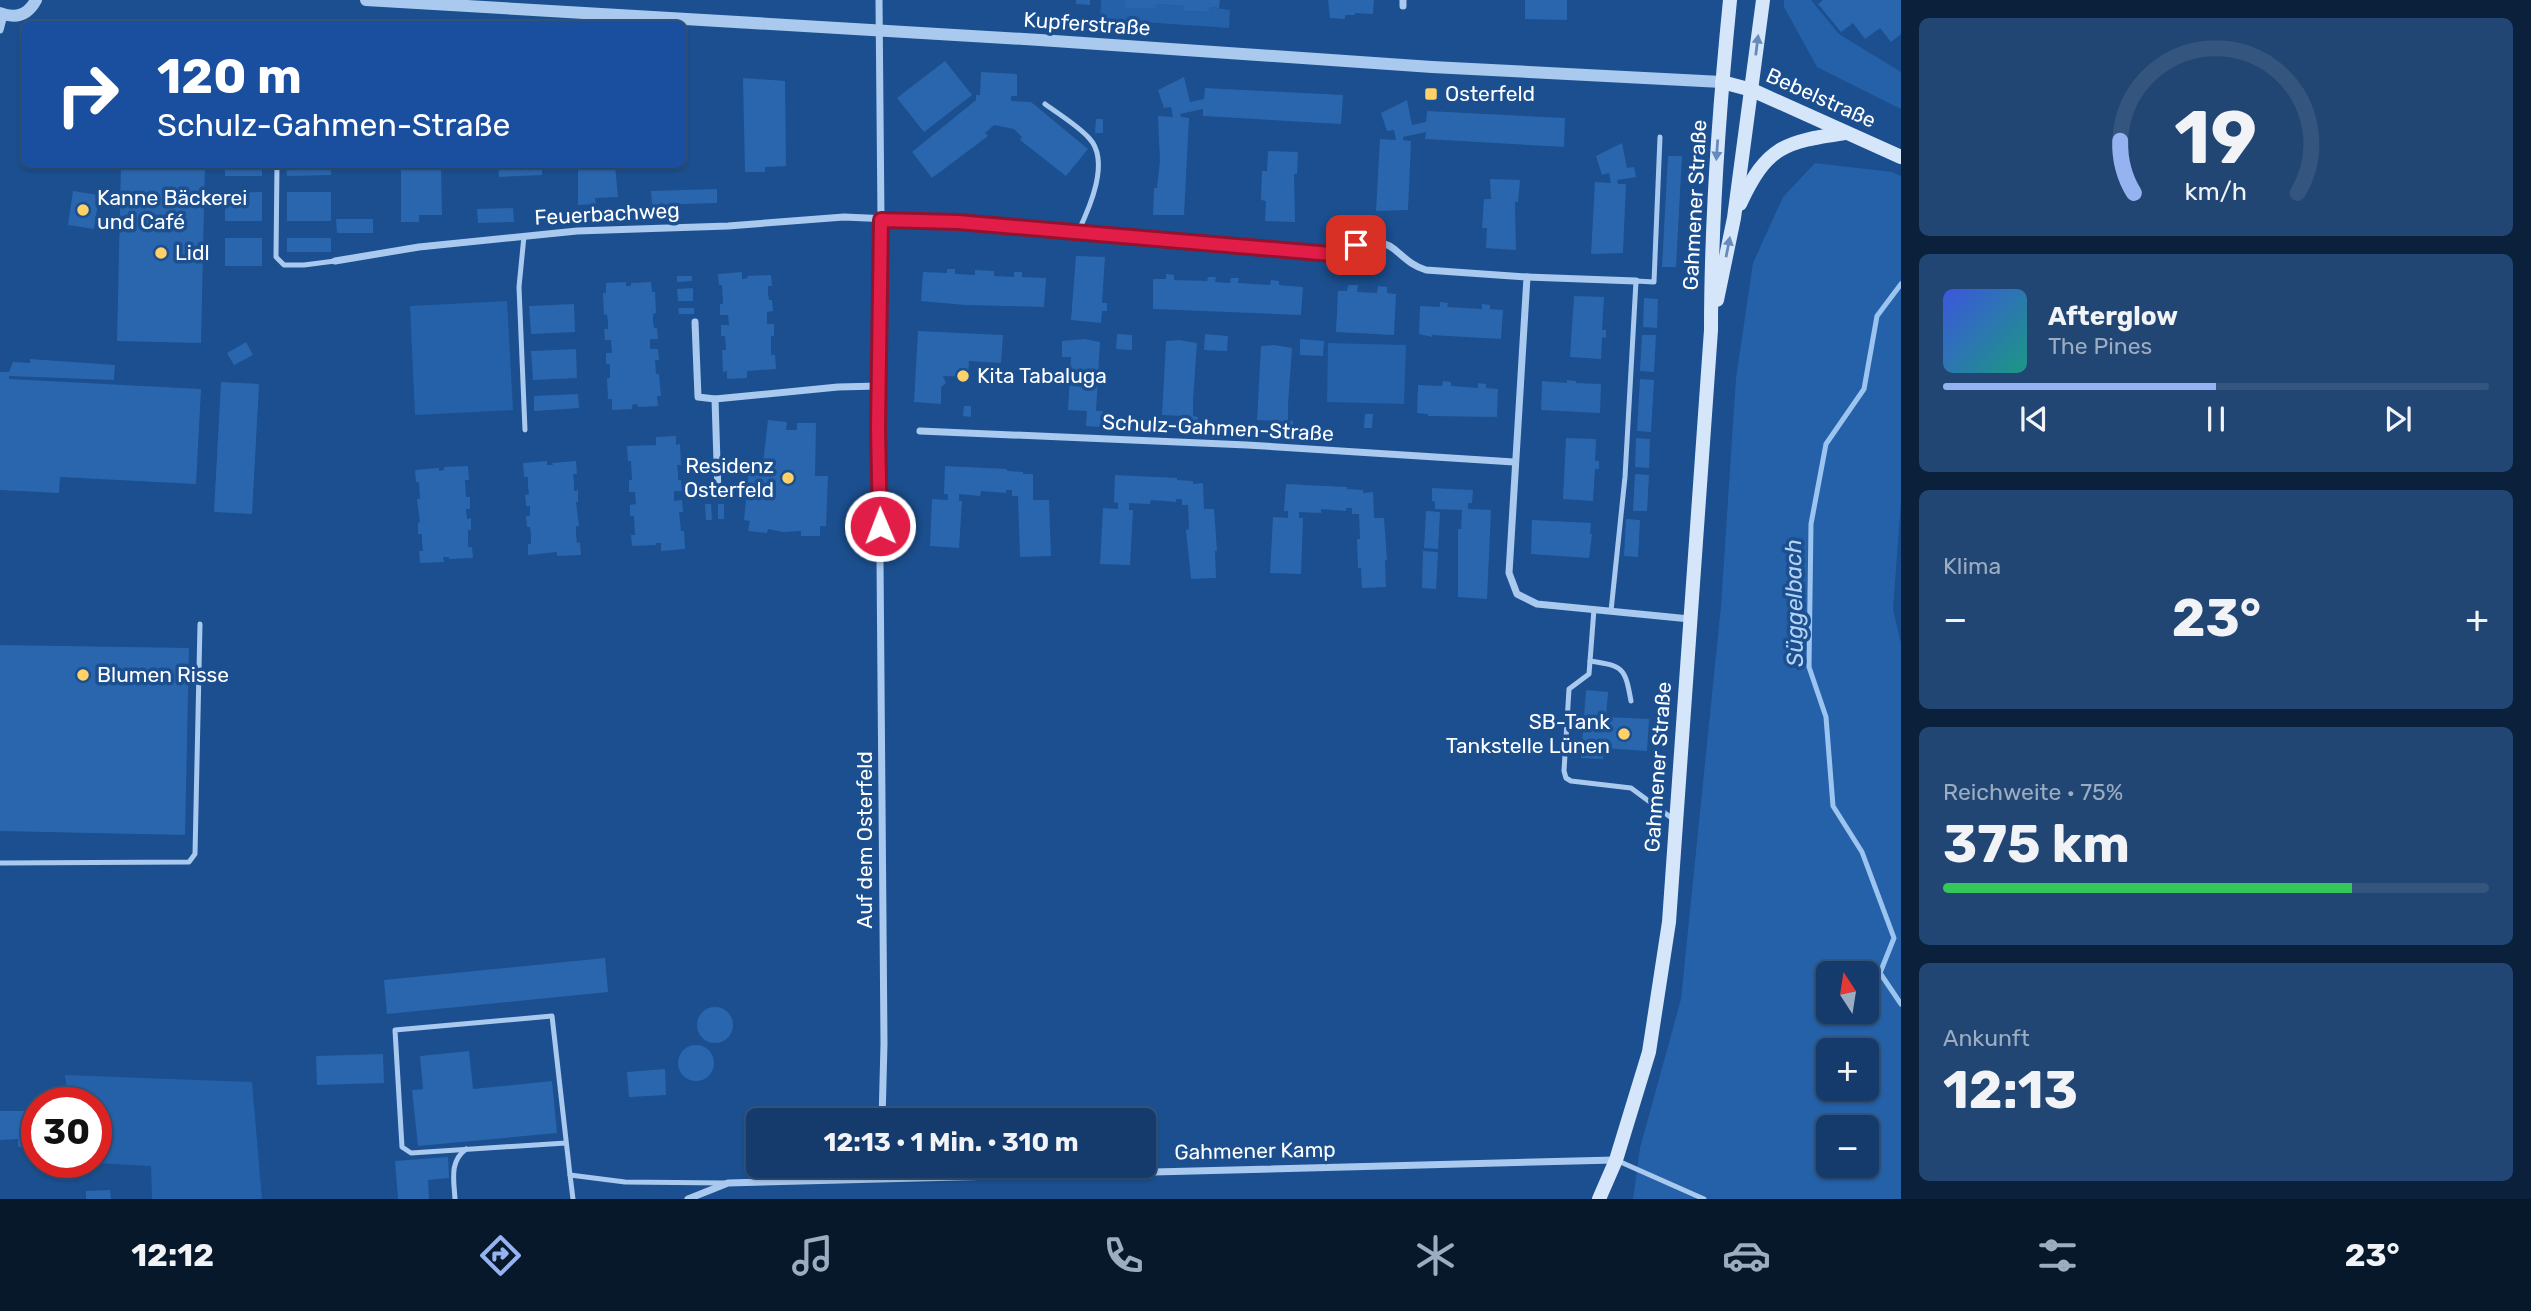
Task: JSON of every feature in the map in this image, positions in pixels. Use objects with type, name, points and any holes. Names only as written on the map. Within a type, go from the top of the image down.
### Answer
[{"type":"main road","name":"Gahmener Straße","points":[[1599,1199],[1616,1160],[1649,1052],[1669,922],[1711,330],[1711,261],[1730,0]]},
{"type":"main road","name":"Gahmener Straße","points":[[1711,330],[1734,218],[1763,0]]},
{"type":"main road","name":"Bebelstraße","points":[[1722,82],[1752,90],[1901,157]]},
{"type":"main road","points":[[1734,218],[1752,179],[1773,153],[1795,143],[1845,133]]},
{"type":"street","points":[[0,30],[2,14],[22,14],[28,11],[36,0]]},
{"type":"street","name":"Kupferstraße","points":[[366,0],[1040,40],[1432,67],[1722,82]]},
{"type":"street","points":[[879,0],[880,526]]},
{"type":"street","name":"Feuerbachweg","points":[[335,261],[419,247],[524,236],[844,217],[881,220]]},
{"type":"street","points":[[881,220],[958,222],[1331,254],[1376,241],[1391,246],[1415,267],[1426,270],[1636,281]]},
{"type":"street","points":[[1527,276],[1509,573],[1517,594],[1537,604],[1690,619]]},
{"type":"street","points":[[695,322],[698,397],[715,400],[838,387],[879,386]]},
{"type":"street","points":[[715,400],[718,494]]},
{"type":"street","name":"Schulz-Gahmen-Straße","points":[[920,431],[1247,445],[1514,462]]},
{"type":"street","name":"Auf dem Osterfeld","points":[[880,560],[882,1108]]},
{"type":"street","name":"Gahmener Kamp","points":[[1156,1171],[1616,1160]]},
{"type":"street","name":"Gahmener Kamp","points":[[688,1199],[728,1183],[856,1178]]},
{"type":"lane","points":[[1045,104],[1091,140],[1097,153],[1096,190],[1078,232]]},
{"type":"lane","points":[[1611,611],[1625,477],[1636,281],[1654,282],[1660,137]]},
{"type":"lane","points":[[276,168],[276,257],[284,265],[335,261]]},
{"type":"lane","points":[[524,236],[519,287],[525,430]]},
{"type":"lane","points":[[1594,610],[1589,674],[1569,689],[1564,772],[1566,778],[1571,781],[1631,788],[1675,821]]},
{"type":"lane","points":[[0,863],[189,862],[195,854],[200,624]]},
{"type":"lane","points":[[1590,661],[1615,664],[1622,671],[1631,701]]},
{"type":"lane","points":[[566,1143],[411,1153],[402,1147],[395,1030],[552,1016],[573,1199]]},
{"type":"lane","points":[[455,1199],[454,1166],[458,1155],[466,1149]]},
{"type":"lane","points":[[1616,1160],[1704,1199]]},
{"type":"lane","points":[[570,1175],[625,1182],[728,1183]]},
{"type":"shaded area","points":[[1101,0],[1125,0],[1125,6],[1156,9],[1156,4],[1184,6],[1184,11],[1209,12],[1210,7],[1230,10],[1229,28],[1100,19]]},
{"type":"shaded area","points":[[1784,0],[1811,0],[1839,34],[1901,72],[1901,109],[1817,67],[1784,7]]},
{"type":"shaded area","points":[[1815,163],[1892,172],[1901,176],[1901,501],[1893,609],[1901,644],[1901,1199],[1633,1199],[1640,1148],[1681,999],[1721,606],[1736,378],[1753,263],[1783,197]]},
{"type":"shaded area","points":[[507,301],[513,410],[415,415],[410,306]]},
{"type":"shaded area","points":[[1328,343],[1406,345],[1404,404],[1327,402]]},
{"type":"shaded area","points":[[65,1075],[252,1082],[262,1199],[152,1199],[151,1166],[112,1164],[112,1087],[67,1087]]},
{"type":"building","points":[[1076,0],[1090,0],[1090,5],[1076,4]]},
{"type":"building","points":[[1125,0],[1220,0],[1219,8],[1210,7],[1209,12],[1184,11],[1184,6],[1156,4],[1156,9],[1125,7]]},
{"type":"building","points":[[1328,0],[1374,0],[1373,14],[1355,13],[1345,15],[1345,19],[1330,18]]},
{"type":"building","points":[[1525,0],[1567,0],[1567,20],[1525,19]]},
{"type":"building","points":[[1823,0],[1901,0],[1901,34],[1891,42],[1880,28],[1865,39],[1853,23],[1841,32],[1818,4]]},
{"type":"building","points":[[945,61],[972,95],[924,132],[897,98]]},
{"type":"building","points":[[981,72],[1017,74],[1017,96],[1011,96],[1011,101],[1031,102],[1088,149],[1066,176],[1020,140],[1022,137],[1014,129],[994,125],[985,133],[988,136],[932,178],[912,152],[976,100],[976,95],[980,95]]},
{"type":"building","points":[[1184,77],[1190,102],[1204,99],[1205,88],[1343,95],[1341,124],[1203,116],[1203,109],[1180,114],[1181,117],[1189,118],[1184,215],[1153,215],[1154,188],[1157,188],[1160,161],[1158,116],[1173,117],[1171,107],[1164,108],[1158,90]]},
{"type":"building","points":[[743,78],[785,81],[786,166],[765,167],[765,172],[745,172]]},
{"type":"building","points":[[1407,100],[1412,125],[1426,122],[1427,111],[1565,118],[1564,147],[1425,139],[1426,132],[1403,137],[1403,140],[1411,141],[1408,210],[1376,211],[1380,139],[1396,140],[1394,130],[1387,131],[1381,113]]},
{"type":"building","points":[[1096,119],[1103,119],[1103,133],[1095,133]]},
{"type":"building","points":[[1622,143],[1627,168],[1634,167],[1636,177],[1617,180],[1618,184],[1626,184],[1623,253],[1591,254],[1595,182],[1611,183],[1609,173],[1602,175],[1596,156]]},
{"type":"building","points":[[1268,151],[1298,152],[1297,174],[1294,174],[1295,222],[1265,221],[1266,201],[1261,200],[1262,171],[1267,171]]},
{"type":"building","points":[[1668,156],[1682,156],[1676,267],[1662,267]]},
{"type":"building","name":"Lidl","points":[[121,168],[205,168],[201,343],[117,341]]},
{"type":"building","points":[[225,168],[262,168],[262,176],[225,176]]},
{"type":"building","points":[[286,168],[331,168],[331,175],[287,176]]},
{"type":"building","points":[[401,168],[441,168],[442,215],[419,215],[419,222],[401,222]]},
{"type":"building","points":[[498,168],[542,168],[542,175],[499,177]]},
{"type":"building","points":[[578,168],[615,168],[618,197],[595,198],[596,204],[578,205]]},
{"type":"building","points":[[1490,179],[1520,180],[1518,202],[1515,202],[1516,250],[1486,248],[1487,228],[1482,228],[1484,199],[1491,199]]},
{"type":"building","points":[[717,189],[717,203],[652,205],[651,191]]},
{"type":"building","name":"Kanne Bäckerei und Café","points":[[73,191],[99,195],[94,229],[68,225]]},
{"type":"building","points":[[262,192],[262,221],[225,221],[225,193]]},
{"type":"building","points":[[287,192],[331,192],[331,221],[287,221]]},
{"type":"building","points":[[513,208],[514,222],[478,223],[477,209]]},
{"type":"building","points":[[336,219],[373,219],[373,233],[337,233]]},
{"type":"building","points":[[225,238],[262,238],[262,266],[225,266]]},
{"type":"building","points":[[287,238],[331,238],[331,252],[287,252]]},
{"type":"building","points":[[1076,256],[1105,257],[1102,303],[1107,303],[1107,311],[1102,311],[1101,323],[1071,320]]},
{"type":"building","points":[[947,269],[955,269],[955,274],[975,275],[975,270],[994,271],[994,276],[1014,277],[1014,272],[1022,272],[1022,277],[1046,278],[1044,307],[921,301],[923,272],[947,273]]},
{"type":"building","points":[[742,272],[742,279],[748,278],[747,276],[771,275],[772,286],[768,286],[768,293],[773,311],[767,312],[767,324],[774,324],[771,355],[775,355],[776,369],[747,371],[747,378],[727,379],[727,371],[723,372],[722,350],[726,350],[725,336],[721,336],[721,325],[729,325],[728,315],[720,315],[720,304],[723,304],[722,285],[719,285],[718,274]]},
{"type":"building","points":[[1166,274],[1174,275],[1174,280],[1207,281],[1208,277],[1216,277],[1215,282],[1230,283],[1231,278],[1239,278],[1238,283],[1270,285],[1271,280],[1279,281],[1279,285],[1303,287],[1301,315],[1153,309],[1153,279],[1166,279]]},
{"type":"building","points":[[677,276],[692,276],[692,281],[677,282]]},
{"type":"building","points":[[626,282],[626,286],[631,286],[631,283],[651,282],[652,292],[655,292],[656,313],[653,314],[653,321],[658,339],[650,339],[650,349],[658,349],[659,360],[655,360],[661,396],[657,396],[658,406],[638,407],[637,404],[632,405],[632,409],[612,410],[612,399],[608,399],[607,378],[610,378],[610,364],[606,364],[606,353],[612,353],[611,340],[605,340],[604,329],[608,329],[608,321],[607,314],[604,315],[603,293],[606,293],[606,283]]},
{"type":"building","points":[[1348,285],[1358,285],[1357,292],[1377,293],[1378,286],[1387,287],[1387,293],[1396,294],[1394,335],[1336,332],[1338,291],[1347,291]]},
{"type":"building","points":[[693,288],[693,301],[678,301],[677,289]]},
{"type":"building","points":[[1574,296],[1604,297],[1602,330],[1606,330],[1606,338],[1602,337],[1601,359],[1570,357]]},
{"type":"building","points":[[1644,298],[1658,299],[1657,328],[1643,327]]},
{"type":"building","points":[[1440,302],[1448,303],[1447,307],[1482,309],[1482,304],[1490,305],[1490,309],[1503,310],[1501,339],[1432,337],[1419,334],[1420,306],[1440,307]]},
{"type":"building","points":[[574,304],[575,332],[531,334],[529,306]]},
{"type":"building","points":[[678,308],[694,308],[694,314],[679,314]]},
{"type":"building","points":[[918,331],[1003,335],[1001,363],[969,361],[968,377],[943,376],[946,383],[941,387],[941,404],[914,402]]},
{"type":"building","points":[[1117,334],[1132,335],[1132,350],[1116,349]]},
{"type":"building","points":[[1205,334],[1228,336],[1227,351],[1204,350]]},
{"type":"building","points":[[1642,335],[1656,335],[1654,372],[1640,371]]},
{"type":"building","points":[[1084,339],[1100,342],[1096,411],[1103,411],[1102,427],[1086,426],[1087,411],[1068,410],[1071,357],[1062,357],[1062,341]]},
{"type":"building","points":[[1300,339],[1324,341],[1323,356],[1300,355]]},
{"type":"building","points":[[1166,341],[1197,343],[1193,416],[1198,417],[1197,432],[1182,432],[1183,416],[1162,415]]},
{"type":"building","points":[[246,342],[253,355],[234,365],[227,353]]},
{"type":"building","points":[[1261,346],[1292,348],[1288,421],[1293,421],[1293,437],[1277,437],[1278,421],[1257,420]]},
{"type":"building","points":[[576,349],[577,378],[533,380],[531,351]]},
{"type":"building","points":[[30,359],[115,365],[114,380],[9,376],[9,379],[201,389],[196,484],[60,477],[59,493],[0,490],[0,372],[9,372],[13,362],[30,363]]},
{"type":"building","points":[[1640,379],[1654,380],[1651,432],[1637,431]]},
{"type":"building","points":[[1567,380],[1601,384],[1600,413],[1541,410],[1542,381],[1567,383]]},
{"type":"building","points":[[1443,381],[1451,382],[1451,386],[1478,388],[1478,383],[1486,384],[1486,388],[1498,389],[1497,417],[1428,416],[1417,413],[1418,385],[1442,386]]},
{"type":"building","points":[[221,382],[259,384],[252,514],[214,512]]},
{"type":"building","points":[[578,394],[579,408],[534,411],[534,396]]},
{"type":"building","points":[[964,406],[971,406],[971,417],[963,416]]},
{"type":"building","points":[[1365,414],[1373,414],[1372,428],[1364,428]]},
{"type":"building","name":"Residenz Osterfeld","points":[[768,420],[787,422],[786,430],[797,430],[797,423],[816,423],[815,476],[828,476],[826,526],[820,526],[820,536],[801,536],[801,531],[748,531],[750,521],[744,520],[749,470],[762,472]]},
{"type":"building","points":[[676,436],[676,445],[680,444],[681,465],[677,465],[682,491],[674,491],[674,501],[682,500],[683,512],[679,512],[685,549],[661,551],[661,543],[632,546],[631,535],[635,535],[634,516],[630,516],[630,505],[636,504],[635,492],[629,492],[629,480],[632,480],[627,446],[656,445],[656,437]]},
{"type":"building","points":[[1566,438],[1596,439],[1595,461],[1599,461],[1599,469],[1595,469],[1593,501],[1563,499]]},
{"type":"building","points":[[1636,438],[1650,439],[1649,468],[1635,467]]},
{"type":"building","points":[[547,461],[547,465],[553,465],[552,463],[576,461],[577,474],[573,474],[574,491],[578,490],[576,502],[579,526],[576,526],[576,533],[581,555],[557,556],[557,552],[528,555],[531,534],[526,516],[530,516],[530,506],[526,506],[525,495],[529,494],[528,477],[524,477],[523,463]]},
{"type":"building","points":[[468,466],[469,480],[465,480],[470,509],[466,509],[467,519],[471,518],[471,530],[468,530],[468,547],[472,547],[473,558],[443,557],[444,562],[420,563],[419,551],[423,551],[422,534],[418,534],[420,522],[417,499],[420,499],[415,470],[439,468],[439,471],[444,470],[444,467]]},
{"type":"building","points":[[945,466],[1007,469],[1033,474],[1033,500],[1049,500],[1051,556],[1020,557],[1018,496],[1012,496],[1012,490],[1006,490],[1006,493],[981,491],[980,496],[959,494],[959,501],[962,501],[959,548],[930,546],[932,499],[948,500],[948,494],[944,494]]},
{"type":"building","points":[[1635,474],[1649,475],[1647,511],[1633,511]]},
{"type":"building","points":[[1115,475],[1177,478],[1193,481],[1193,484],[1203,483],[1204,509],[1214,509],[1216,578],[1191,579],[1186,530],[1189,529],[1188,505],[1182,505],[1182,499],[1176,499],[1176,502],[1151,500],[1150,504],[1129,503],[1129,510],[1133,510],[1130,565],[1100,564],[1103,508],[1118,509],[1118,503],[1114,502]]},
{"type":"building","points":[[1286,484],[1347,487],[1363,490],[1363,493],[1373,492],[1374,518],[1384,518],[1386,587],[1362,588],[1361,568],[1358,568],[1359,514],[1352,514],[1352,508],[1346,508],[1346,511],[1321,509],[1321,513],[1299,512],[1299,518],[1303,518],[1301,574],[1270,573],[1273,517],[1288,518],[1288,511],[1284,511]]},
{"type":"building","points":[[1432,488],[1473,490],[1472,503],[1468,503],[1468,509],[1491,510],[1487,599],[1458,597],[1458,529],[1461,529],[1462,510],[1435,509]]},
{"type":"building","points":[[705,504],[711,504],[712,520],[706,520]]},
{"type":"building","points":[[718,504],[724,504],[724,519],[718,519]]},
{"type":"building","points":[[1426,511],[1440,512],[1438,549],[1424,548]]},
{"type":"building","points":[[1626,519],[1640,520],[1638,557],[1624,556]]},
{"type":"building","points":[[1532,520],[1591,523],[1589,558],[1531,554]]},
{"type":"building","points":[[1423,551],[1438,552],[1436,589],[1422,588]]},
{"type":"building","points":[[0,645],[189,648],[185,835],[0,831]]},
{"type":"building","points":[[1586,690],[1608,692],[1606,717],[1649,719],[1647,751],[1604,748],[1603,759],[1581,758]]},
{"type":"building","points":[[605,958],[608,992],[387,1014],[384,980]]},
{"type":"building","points":[[715,1007],[728,1012],[733,1025],[728,1038],[715,1043],[702,1038],[697,1025],[702,1012]]},
{"type":"building","points":[[696,1045],[709,1050],[714,1063],[709,1076],[696,1081],[683,1076],[678,1063],[683,1050]]},
{"type":"building","points":[[469,1051],[473,1089],[552,1081],[557,1133],[418,1146],[412,1090],[423,1089],[420,1056]]},
{"type":"building","points":[[383,1054],[384,1083],[317,1085],[316,1056]]},
{"type":"building","points":[[665,1069],[666,1095],[629,1097],[627,1072]]},
{"type":"building","points":[[0,1111],[21,1111],[21,1147],[18,1147],[18,1139],[0,1140]]},
{"type":"building","points":[[448,1157],[449,1178],[428,1180],[429,1199],[398,1199],[395,1161]]},
{"type":"building","points":[[110,1190],[111,1199],[86,1199],[86,1191]]},
{"type":"waterway","name":"Süggelbach","points":[[1901,284],[1877,316],[1864,389],[1826,444],[1811,524],[1809,667],[1826,717],[1833,806],[1862,852],[1894,938],[1880,973],[1901,1004]]},
{"type":"place","name":"Osterfeld","points":[[1431,94]]},
{"type":"place","name":"Kanne Bäckerei und Café","points":[[83,210]]},
{"type":"place","name":"Lidl","points":[[161,253]]},
{"type":"place","name":"Kita Tabaluga","points":[[963,376]]},
{"type":"place","name":"Residenz Osterfeld","points":[[788,478]]},
{"type":"place","name":"Blumen Risse","points":[[83,675]]},
{"type":"place","name":"SB-Tank Tankstelle Lünen","points":[[1624,734]]},
{"type":"route","points":[[880,526],[878,429],[881,220],[958,222],[1331,254],[1356,245]]}]
